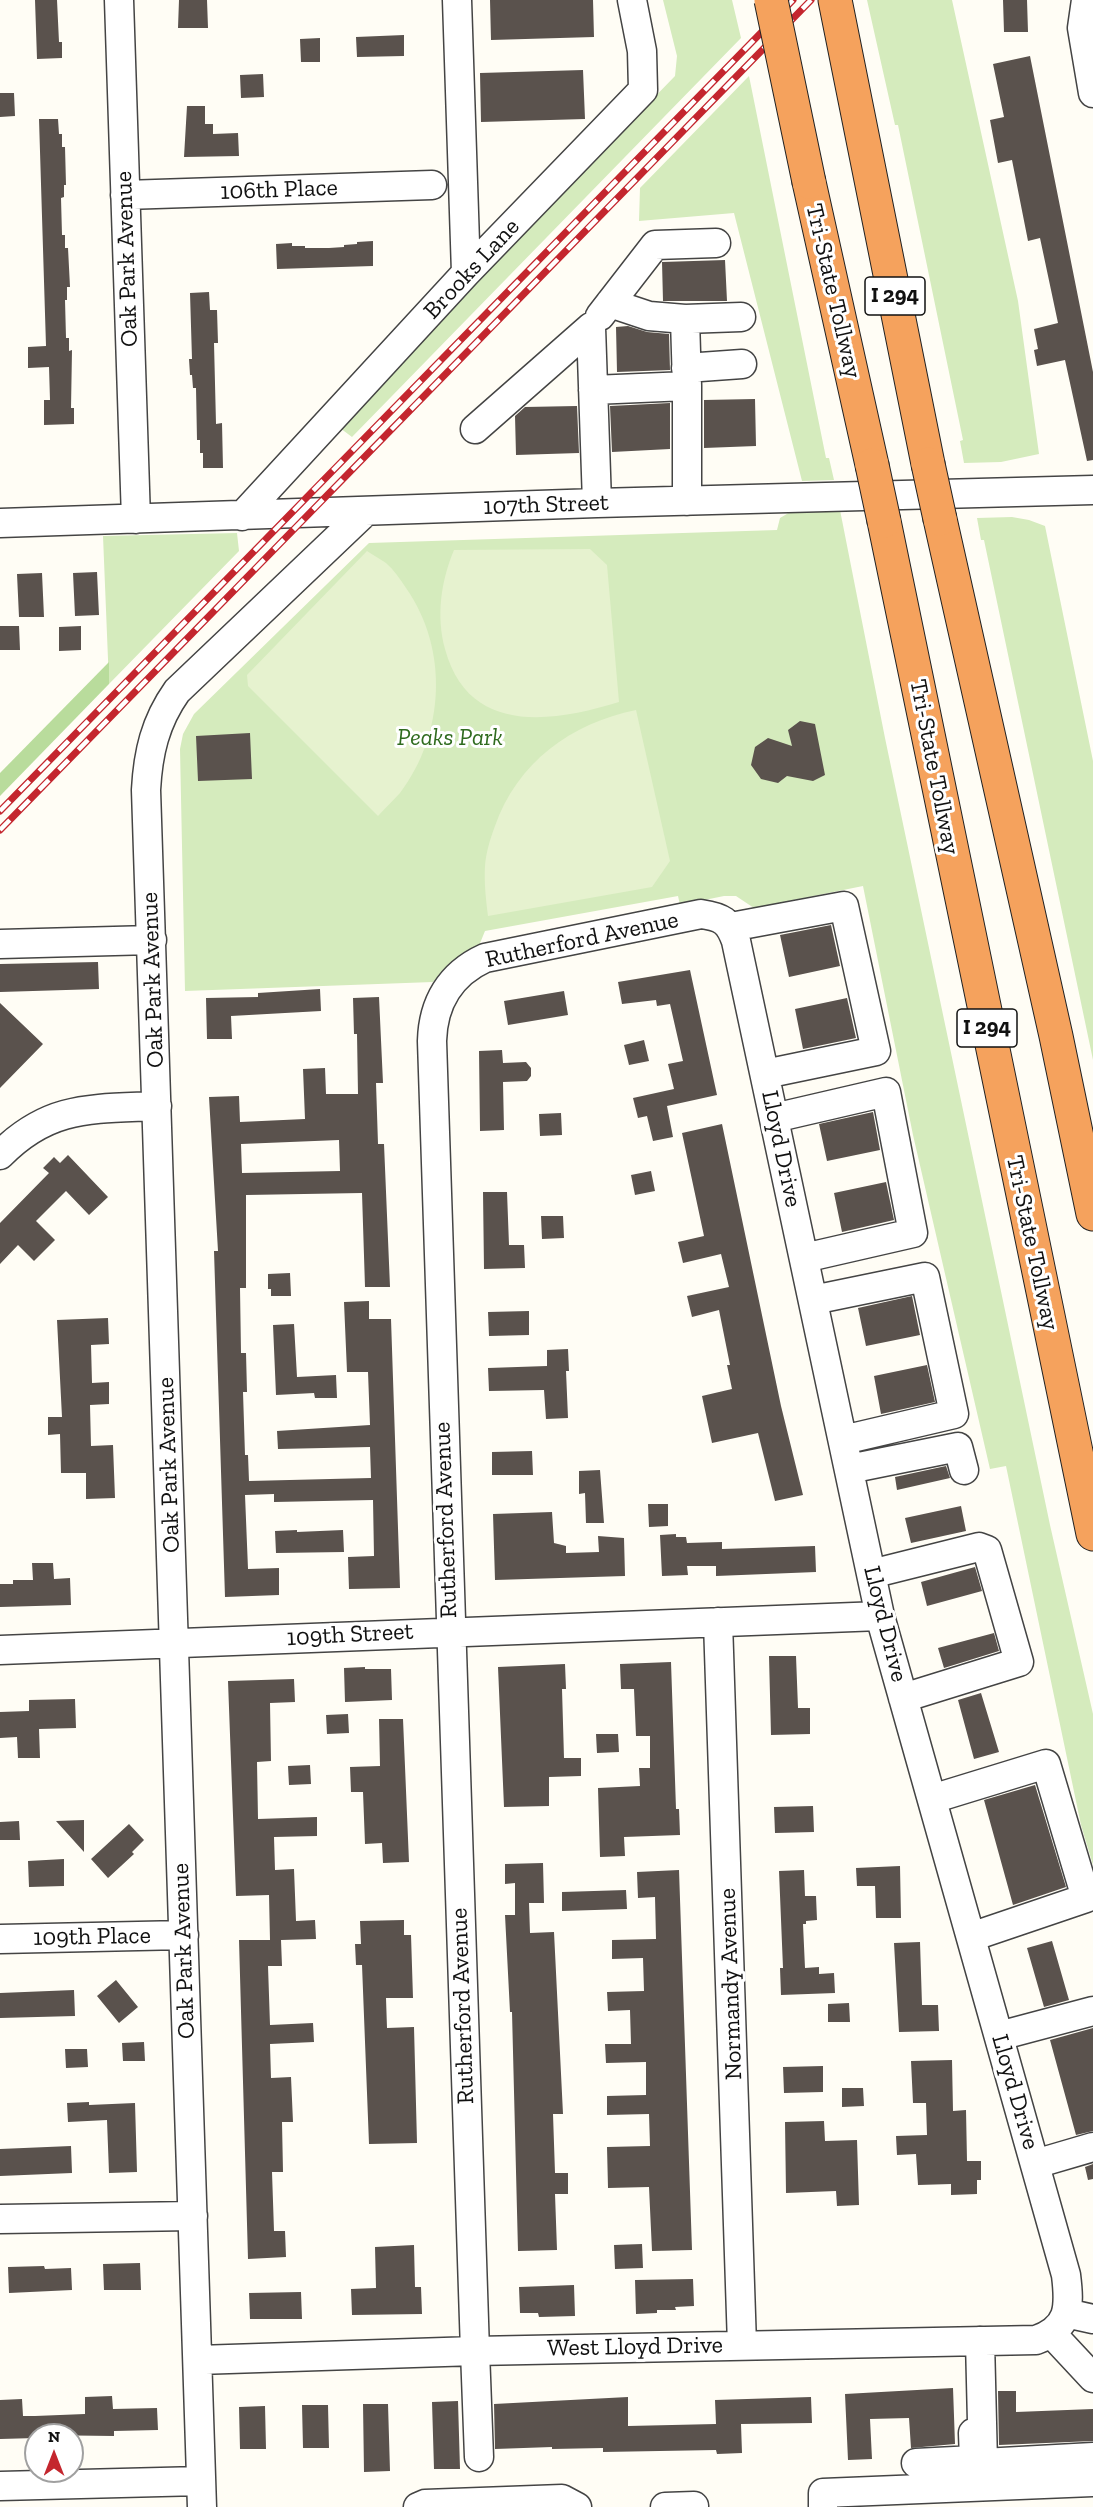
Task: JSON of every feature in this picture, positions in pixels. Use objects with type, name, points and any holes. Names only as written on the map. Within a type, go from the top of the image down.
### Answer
[{"type":"highway","name":"Tri-State Tollway","points":[[771,0],[884,520],[992,1055],[1093,1534]]},
{"type":"highway","name":"I 294","points":[[835,0],[928,464],[1093,1214]]},
{"type":"street","name":"Oak Park Avenue","points":[[119,0],[136,519]]},
{"type":"street","points":[[457,0],[466,273]]},
{"type":"street","name":"Brooks Lane","points":[[242,516],[466,273],[642,90],[642,51],[632,0]]},
{"type":"street","points":[[1086,0],[1082,28],[1093,93]]},
{"type":"street","name":"106th Place","points":[[125,195],[432,185]]},
{"type":"street","points":[[476,429],[591,327],[655,245],[716,243]]},
{"type":"street","points":[[610,303],[649,316],[685,319],[741,317]]},
{"type":"street","points":[[685,319],[687,501]]},
{"type":"street","points":[[591,327],[597,503]]},
{"type":"street","points":[[593,390],[686,377],[742,364]]},
{"type":"street","name":"107th Street","points":[[0,523],[597,503],[1093,490]]},
{"type":"street","name":"Oak Park Avenue","points":[[202,2494],[146,789],[147,760],[163,710],[177,691],[366,511]]},
{"type":"street","name":"Rutherford Avenue","points":[[479,2457],[432,1041],[436,1006],[464,969],[485,958],[701,915],[717,916],[728,923],[844,906],[876,1051],[765,1074]]},
{"type":"street","name":"Lloyd Drive","points":[[728,923],[736,941],[880,1616],[1066,2275],[1069,2322]]},
{"type":"street","points":[[0,944],[152,940]]},
{"type":"street","points":[[774,1118],[886,1092],[913,1233],[804,1258]]},
{"type":"street","points":[[0,1155],[36,1125],[62,1114],[85,1109],[157,1106]]},
{"type":"street","points":[[813,1300],[925,1277],[952,1403],[954,1414],[843,1440]]},
{"type":"street","points":[[849,1469],[958,1447],[964,1470]]},
{"type":"street","points":[[871,1574],[979,1547],[987,1550],[1019,1662],[903,1698]]},
{"type":"street","name":"109th Street","points":[[0,1650],[880,1616]]},
{"type":"street","name":"Normandy Avenue","points":[[718,1622],[742,2345]]},
{"type":"street","points":[[932,1799],[1046,1764],[1086,1898],[971,1937]]},
{"type":"street","name":"109th Place","points":[[0,1939],[184,1935]]},
{"type":"street","points":[[999,2036],[1093,2011]]},
{"type":"street","points":[[1035,2164],[1093,2147]]},
{"type":"street","points":[[0,2219],[193,2216]]},
{"type":"street","points":[[1069,2322],[1093,2378]]},
{"type":"street","name":"West Lloyd Drive","points":[[198,2360],[475,2351],[1036,2340],[1069,2322]]},
{"type":"street","points":[[975,2341],[983,2463],[1093,2457]]},
{"type":"street","points":[[916,2463],[974,2460],[975,2341]]},
{"type":"street","points":[[823,2507],[823,2493],[1093,2482]]},
{"type":"street","points":[[0,2486],[202,2494]]},
{"type":"street","points":[[418,2507],[425,2504],[562,2499],[577,2507]]},
{"type":"street","points":[[665,2507],[694,2506]]},
{"type":"green space","points":[[663,0],[732,0],[741,38],[352,437],[336,425],[675,76],[677,56]]},
{"type":"green space","points":[[867,0],[952,0],[1018,301],[1039,454],[1001,462],[964,463],[960,441],[963,440],[898,125],[895,125]]},
{"type":"green space","points":[[749,76],[826,458],[829,458],[834,480],[802,481],[734,213],[639,221],[640,188]]},
{"type":"green space","name":"Peaks Park","points":[[840,510],[885,738],[1050,1525],[1093,1714],[1093,1865],[1081,1825],[1006,1466],[990,1469],[913,1135],[863,886],[754,908],[736,896],[724,896],[680,905],[678,896],[485,931],[476,953],[446,967],[433,982],[185,991],[180,749],[183,734],[194,714],[369,543],[777,530],[780,518],[792,511]]},
{"type":"green space","points":[[1012,517],[1045,526],[1093,761],[1093,1060],[984,540],[981,540],[977,518]]},
{"type":"green space","points":[[237,533],[239,551],[109,684],[103,536]]},
{"type":"green space","points":[[590,549],[607,565],[619,702],[566,715],[540,717],[515,716],[492,709],[472,697],[456,677],[442,637],[441,599],[454,550]]},
{"type":"green space","points":[[367,551],[386,563],[406,588],[420,612],[430,637],[435,664],[436,691],[433,718],[426,745],[415,770],[400,793],[378,816],[248,686],[247,675]]},
{"type":"green space","points":[[109,662],[109,684],[0,796],[0,773]]},
{"type":"green space","points":[[636,710],[670,861],[652,887],[488,916],[485,879],[487,851],[505,803],[517,783],[549,749],[569,736],[612,716]]},
{"type":"building","points":[[35,0],[57,0],[62,58],[37,59]]},
{"type":"building","points":[[179,0],[207,0],[208,28],[178,28]]},
{"type":"building","points":[[490,0],[593,0],[594,37],[491,40]]},
{"type":"building","points":[[1003,0],[1027,0],[1028,32],[1004,32]]},
{"type":"building","points":[[404,35],[404,56],[357,57],[356,37]]},
{"type":"building","points":[[320,38],[320,62],[301,62],[300,39]]},
{"type":"building","points":[[1030,56],[1093,372],[1093,460],[1087,461],[1065,360],[1037,366],[1034,350],[1038,349],[1034,329],[1058,323],[1040,238],[1028,241],[1012,160],[998,163],[990,120],[1004,117],[993,64]]},
{"type":"building","points":[[583,70],[585,119],[481,122],[480,73]]},
{"type":"building","points":[[263,74],[264,97],[241,98],[240,75]]},
{"type":"building","points":[[0,93],[14,93],[15,116],[0,117]]},
{"type":"building","points":[[187,106],[205,106],[205,124],[213,124],[213,134],[238,133],[239,156],[184,157]]},
{"type":"building","points":[[39,119],[58,119],[59,134],[62,134],[62,147],[65,147],[66,185],[64,185],[64,197],[61,198],[62,235],[65,235],[65,248],[68,248],[70,287],[67,287],[67,300],[65,300],[66,338],[69,338],[69,351],[72,350],[71,408],[74,408],[74,424],[44,425],[44,400],[50,400],[49,367],[28,368],[28,347],[46,346]]},
{"type":"building","points":[[373,241],[373,266],[277,269],[276,244],[292,243],[292,246],[305,246],[305,248],[329,248]]},
{"type":"building","points":[[725,260],[727,301],[663,301],[662,262]]},
{"type":"building","points":[[209,292],[210,310],[217,310],[218,343],[214,343],[216,424],[222,423],[223,468],[203,468],[203,453],[200,453],[200,440],[197,440],[196,388],[193,388],[192,375],[190,375],[189,359],[192,359],[190,293]]},
{"type":"building","points":[[628,326],[647,332],[669,334],[670,370],[617,372],[616,327]]},
{"type":"building","points":[[755,399],[756,446],[704,448],[704,400]]},
{"type":"building","points":[[670,403],[670,449],[612,452],[610,406]]},
{"type":"building","points":[[577,406],[579,453],[516,455],[515,416],[525,407]]},
{"type":"building","points":[[97,572],[99,615],[75,616],[73,573]]},
{"type":"building","points":[[42,573],[44,617],[19,617],[17,574]]},
{"type":"building","points":[[0,626],[19,626],[20,650],[0,650]]},
{"type":"building","points":[[81,626],[81,650],[59,651],[59,627]]},
{"type":"building","points":[[800,721],[815,724],[825,775],[813,781],[787,776],[778,783],[761,779],[751,765],[755,747],[768,738],[792,746],[788,730]]},
{"type":"building","points":[[250,733],[252,779],[198,781],[196,736]]},
{"type":"building","points":[[831,925],[840,966],[789,977],[780,935]]},
{"type":"building","points":[[98,962],[99,989],[0,992],[0,964]]},
{"type":"building","points":[[690,970],[717,1095],[667,1106],[673,1137],[653,1141],[647,1116],[638,1118],[633,1098],[674,1089],[668,1064],[683,1061],[670,1004],[657,1006],[656,1000],[622,1004],[618,982]]},
{"type":"building","points":[[320,989],[321,1011],[231,1016],[232,1039],[207,1039],[206,998],[258,997],[258,993]]},
{"type":"building","points":[[564,991],[568,1015],[508,1025],[504,1001]]},
{"type":"building","points":[[379,997],[383,1083],[376,1083],[378,1144],[384,1144],[390,1287],[365,1287],[362,1193],[246,1195],[246,1288],[240,1288],[241,1353],[246,1353],[247,1392],[243,1392],[245,1455],[248,1455],[249,1481],[371,1478],[370,1447],[278,1449],[277,1431],[370,1425],[368,1372],[347,1372],[344,1302],[369,1301],[369,1319],[391,1319],[400,1588],[349,1589],[348,1557],[374,1556],[373,1500],[274,1502],[274,1494],[245,1495],[248,1569],[279,1568],[279,1595],[225,1597],[214,1251],[218,1251],[209,1097],[239,1096],[240,1122],[305,1119],[303,1069],[325,1068],[326,1094],[358,1094],[357,1034],[354,1034],[353,998]],"holes":[[[339,1140],[340,1171],[242,1173],[241,1144]]]},
{"type":"building","points":[[847,998],[856,1038],[803,1049],[795,1009]]},
{"type":"building","points":[[0,1003],[43,1044],[0,1088]]},
{"type":"building","points":[[644,1040],[649,1061],[629,1065],[624,1045]]},
{"type":"building","points":[[502,1050],[503,1063],[526,1062],[531,1068],[531,1076],[527,1081],[503,1082],[504,1130],[480,1131],[479,1051]]},
{"type":"building","points":[[873,1112],[880,1150],[827,1161],[819,1124]]},
{"type":"building","points":[[561,1113],[562,1135],[540,1136],[539,1114]]},
{"type":"building","points":[[722,1124],[781,1406],[803,1495],[775,1501],[758,1433],[712,1443],[702,1396],[732,1389],[727,1365],[730,1365],[719,1310],[692,1317],[687,1296],[729,1287],[721,1254],[683,1263],[678,1242],[704,1236],[682,1133]]},
{"type":"building","points":[[68,1155],[108,1197],[89,1215],[66,1191],[36,1221],[55,1240],[34,1261],[18,1245],[0,1264],[0,1223],[49,1173],[43,1168],[54,1157],[60,1163]]},
{"type":"building","points":[[651,1171],[655,1191],[635,1195],[631,1175]]},
{"type":"building","points":[[886,1182],[894,1220],[842,1232],[834,1193]]},
{"type":"building","points":[[483,1192],[507,1192],[509,1245],[524,1245],[525,1268],[484,1269]]},
{"type":"building","points":[[541,1216],[563,1216],[564,1238],[542,1239]]},
{"type":"building","points":[[290,1273],[291,1296],[271,1296],[271,1289],[268,1289],[268,1274]]},
{"type":"building","points":[[912,1296],[920,1335],[866,1346],[858,1308]]},
{"type":"building","points":[[529,1311],[529,1335],[489,1336],[488,1312]]},
{"type":"building","points":[[108,1318],[109,1344],[91,1345],[92,1383],[109,1382],[109,1404],[90,1405],[91,1446],[113,1445],[115,1498],[86,1499],[86,1473],[61,1473],[60,1434],[48,1435],[48,1417],[62,1417],[57,1320]]},
{"type":"building","points":[[294,1324],[297,1377],[336,1375],[337,1398],[315,1398],[314,1393],[276,1395],[273,1325]]},
{"type":"building","points":[[568,1349],[569,1371],[566,1371],[568,1418],[546,1419],[544,1390],[489,1391],[488,1368],[547,1366],[547,1350]]},
{"type":"building","points":[[927,1365],[935,1402],[881,1414],[874,1376]]},
{"type":"building","points":[[532,1451],[533,1475],[492,1475],[492,1452]]},
{"type":"building","points":[[946,1466],[950,1478],[897,1490],[895,1477]]},
{"type":"building","points":[[600,1470],[604,1523],[586,1523],[585,1493],[579,1494],[579,1471]]},
{"type":"building","points":[[648,1504],[668,1504],[668,1526],[649,1527]]},
{"type":"building","points":[[961,1506],[966,1531],[911,1543],[905,1518]]},
{"type":"building","points":[[552,1512],[554,1543],[566,1546],[566,1553],[599,1552],[598,1536],[624,1538],[625,1576],[495,1580],[493,1514]]},
{"type":"building","points":[[297,1530],[297,1532],[343,1530],[344,1552],[276,1553],[275,1531]]},
{"type":"building","points":[[676,1534],[676,1537],[686,1537],[687,1543],[722,1542],[722,1549],[815,1546],[816,1572],[716,1576],[716,1566],[687,1566],[688,1575],[662,1576],[660,1535]]},
{"type":"building","points":[[32,1563],[53,1563],[54,1579],[70,1578],[71,1605],[0,1607],[0,1584],[13,1584],[13,1580],[33,1580]]},
{"type":"building","points":[[975,1567],[982,1591],[927,1606],[921,1582]]},
{"type":"building","points":[[994,1633],[999,1651],[944,1668],[938,1648]]},
{"type":"building","points":[[769,1656],[796,1656],[798,1708],[810,1708],[810,1734],[771,1735]]},
{"type":"building","points":[[671,1662],[676,1809],[679,1809],[680,1835],[624,1837],[625,1856],[600,1857],[598,1788],[640,1786],[639,1768],[650,1768],[650,1736],[636,1736],[634,1689],[621,1689],[620,1664]]},
{"type":"building","points":[[565,1664],[566,1689],[562,1689],[564,1758],[581,1758],[581,1776],[549,1777],[549,1806],[504,1807],[498,1667]]},
{"type":"building","points":[[365,1667],[365,1669],[391,1669],[392,1700],[345,1702],[344,1668]]},
{"type":"building","points":[[294,1679],[295,1702],[270,1703],[271,1761],[257,1762],[258,1819],[317,1817],[317,1836],[274,1837],[275,1870],[294,1869],[296,1921],[315,1920],[316,1939],[281,1940],[282,1966],[268,1966],[270,2025],[313,2023],[314,2042],[270,2044],[271,2078],[291,2077],[293,2122],[282,2122],[283,2172],[272,2172],[274,2231],[285,2231],[286,2257],[248,2259],[239,1940],[270,1940],[269,1895],[236,1896],[228,1681]]},
{"type":"building","points":[[981,1693],[999,1752],[974,1759],[958,1700]]},
{"type":"building","points":[[75,1699],[76,1728],[39,1729],[40,1758],[18,1758],[17,1737],[0,1738],[0,1712],[29,1711],[29,1700]]},
{"type":"building","points":[[348,1714],[349,1733],[327,1734],[326,1715]]},
{"type":"building","points":[[379,1719],[403,1719],[409,1862],[383,1863],[382,1843],[365,1844],[363,1792],[351,1792],[350,1767],[380,1766]]},
{"type":"building","points":[[596,1734],[618,1734],[619,1752],[597,1753]]},
{"type":"building","points":[[310,1765],[311,1784],[289,1785],[288,1766]]},
{"type":"building","points":[[1035,1785],[1066,1887],[1013,1905],[984,1800]]},
{"type":"building","points":[[813,1806],[814,1832],[775,1833],[774,1807]]},
{"type":"building","points":[[84,1820],[84,1852],[56,1821]]},
{"type":"building","points":[[19,1821],[20,1840],[0,1840],[0,1822]]},
{"type":"building","points":[[129,1824],[144,1840],[132,1852],[134,1854],[108,1878],[91,1859]]},
{"type":"building","points":[[64,1859],[64,1886],[29,1887],[28,1861]]},
{"type":"building","points":[[543,1863],[544,1903],[529,1903],[530,1933],[554,1932],[563,2114],[553,2114],[555,2173],[568,2173],[568,2194],[555,2194],[557,2250],[518,2251],[512,2012],[510,2012],[505,1915],[515,1915],[515,1883],[505,1884],[505,1864]]},
{"type":"building","points":[[900,1866],[901,1918],[876,1918],[875,1886],[857,1886],[856,1868]]},
{"type":"building","points":[[679,1870],[692,2250],[652,2251],[649,2187],[608,2188],[607,2147],[650,2146],[649,2114],[607,2115],[607,2096],[646,2095],[646,2062],[606,2063],[605,2044],[631,2044],[630,2010],[608,2011],[607,1992],[644,1991],[643,1958],[612,1959],[612,1940],[656,1939],[655,1897],[638,1898],[637,1872]]},
{"type":"building","points":[[804,1870],[805,1896],[816,1896],[817,1920],[806,1921],[806,1924],[803,1924],[805,1968],[819,1967],[819,1974],[834,1973],[835,1993],[781,1995],[780,1968],[783,1968],[779,1871]]},
{"type":"building","points":[[626,1890],[627,1909],[562,1911],[562,1892]]},
{"type":"building","points":[[404,1920],[404,1935],[411,1935],[413,1998],[386,1998],[387,2028],[414,2027],[417,2143],[369,2144],[362,1965],[356,1965],[355,1944],[361,1944],[360,1921]]},
{"type":"building","points":[[1052,1941],[1069,2000],[1044,2007],[1027,1948]]},
{"type":"building","points":[[920,1942],[922,2005],[938,2005],[939,2031],[899,2032],[894,1943]]},
{"type":"building","points":[[116,1980],[138,2007],[119,2023],[97,1996]]},
{"type":"building","points":[[74,1990],[75,2016],[0,2018],[0,1993]]},
{"type":"building","points":[[849,2003],[850,2022],[828,2022],[828,2004]]},
{"type":"building","points":[[1093,2028],[1093,2131],[1076,2135],[1050,2040]]},
{"type":"building","points":[[144,2042],[145,2061],[123,2061],[122,2043]]},
{"type":"building","points":[[65,2049],[87,2049],[88,2067],[66,2068]]},
{"type":"building","points":[[952,2060],[953,2111],[966,2110],[967,2161],[981,2161],[981,2180],[977,2180],[977,2194],[951,2195],[951,2184],[918,2185],[916,2154],[897,2155],[896,2136],[927,2135],[926,2103],[913,2103],[911,2061]]},
{"type":"building","points":[[823,2066],[823,2092],[784,2093],[783,2067]]},
{"type":"building","points":[[842,2088],[863,2088],[864,2106],[842,2107]]},
{"type":"building","points":[[89,2102],[89,2105],[135,2103],[137,2172],[109,2173],[107,2120],[68,2122],[67,2103]]},
{"type":"building","points":[[824,2121],[825,2141],[857,2140],[859,2205],[837,2206],[836,2191],[786,2193],[785,2122]]},
{"type":"building","points":[[71,2146],[72,2173],[0,2176],[0,2149]]},
{"type":"building","points":[[1093,2164],[1093,2179],[1088,2180],[1085,2167]]},
{"type":"building","points":[[642,2244],[643,2268],[615,2269],[614,2245]]},
{"type":"building","points":[[414,2245],[415,2287],[421,2287],[422,2314],[352,2315],[351,2289],[376,2288],[375,2247]]},
{"type":"building","points":[[140,2263],[141,2290],[104,2290],[103,2264]]},
{"type":"building","points":[[44,2266],[45,2269],[71,2268],[72,2290],[9,2293],[8,2267]]},
{"type":"building","points":[[693,2279],[694,2306],[675,2307],[676,2310],[657,2310],[657,2313],[636,2314],[635,2280]]},
{"type":"building","points":[[574,2285],[575,2316],[539,2317],[538,2313],[520,2313],[519,2287]]},
{"type":"building","points":[[301,2292],[302,2319],[250,2319],[249,2293]]},
{"type":"building","points":[[953,2388],[955,2444],[911,2448],[909,2418],[870,2419],[872,2459],[848,2460],[845,2394]]},
{"type":"building","points":[[998,2391],[1016,2391],[1016,2412],[1093,2409],[1093,2441],[999,2445]]},
{"type":"building","points":[[112,2396],[113,2409],[157,2408],[158,2430],[114,2431],[114,2436],[84,2436],[84,2423],[24,2423],[24,2438],[0,2439],[0,2400],[22,2399],[23,2416],[35,2416],[85,2414],[85,2397]]},
{"type":"building","points":[[628,2397],[628,2426],[716,2424],[715,2400],[811,2397],[812,2423],[741,2424],[742,2453],[717,2454],[716,2450],[603,2452],[603,2448],[552,2449],[552,2447],[495,2449],[494,2404]]},
{"type":"building","points":[[458,2401],[460,2469],[434,2469],[432,2402]]},
{"type":"building","points":[[363,2404],[388,2404],[390,2471],[364,2472]]},
{"type":"building","points":[[302,2405],[328,2405],[329,2448],[303,2448]]},
{"type":"building","points":[[265,2406],[266,2449],[240,2449],[239,2407]]},
{"type":"railway","points":[[0,811],[793,0]]},
{"type":"railway","points":[[0,830],[811,0]]}]
